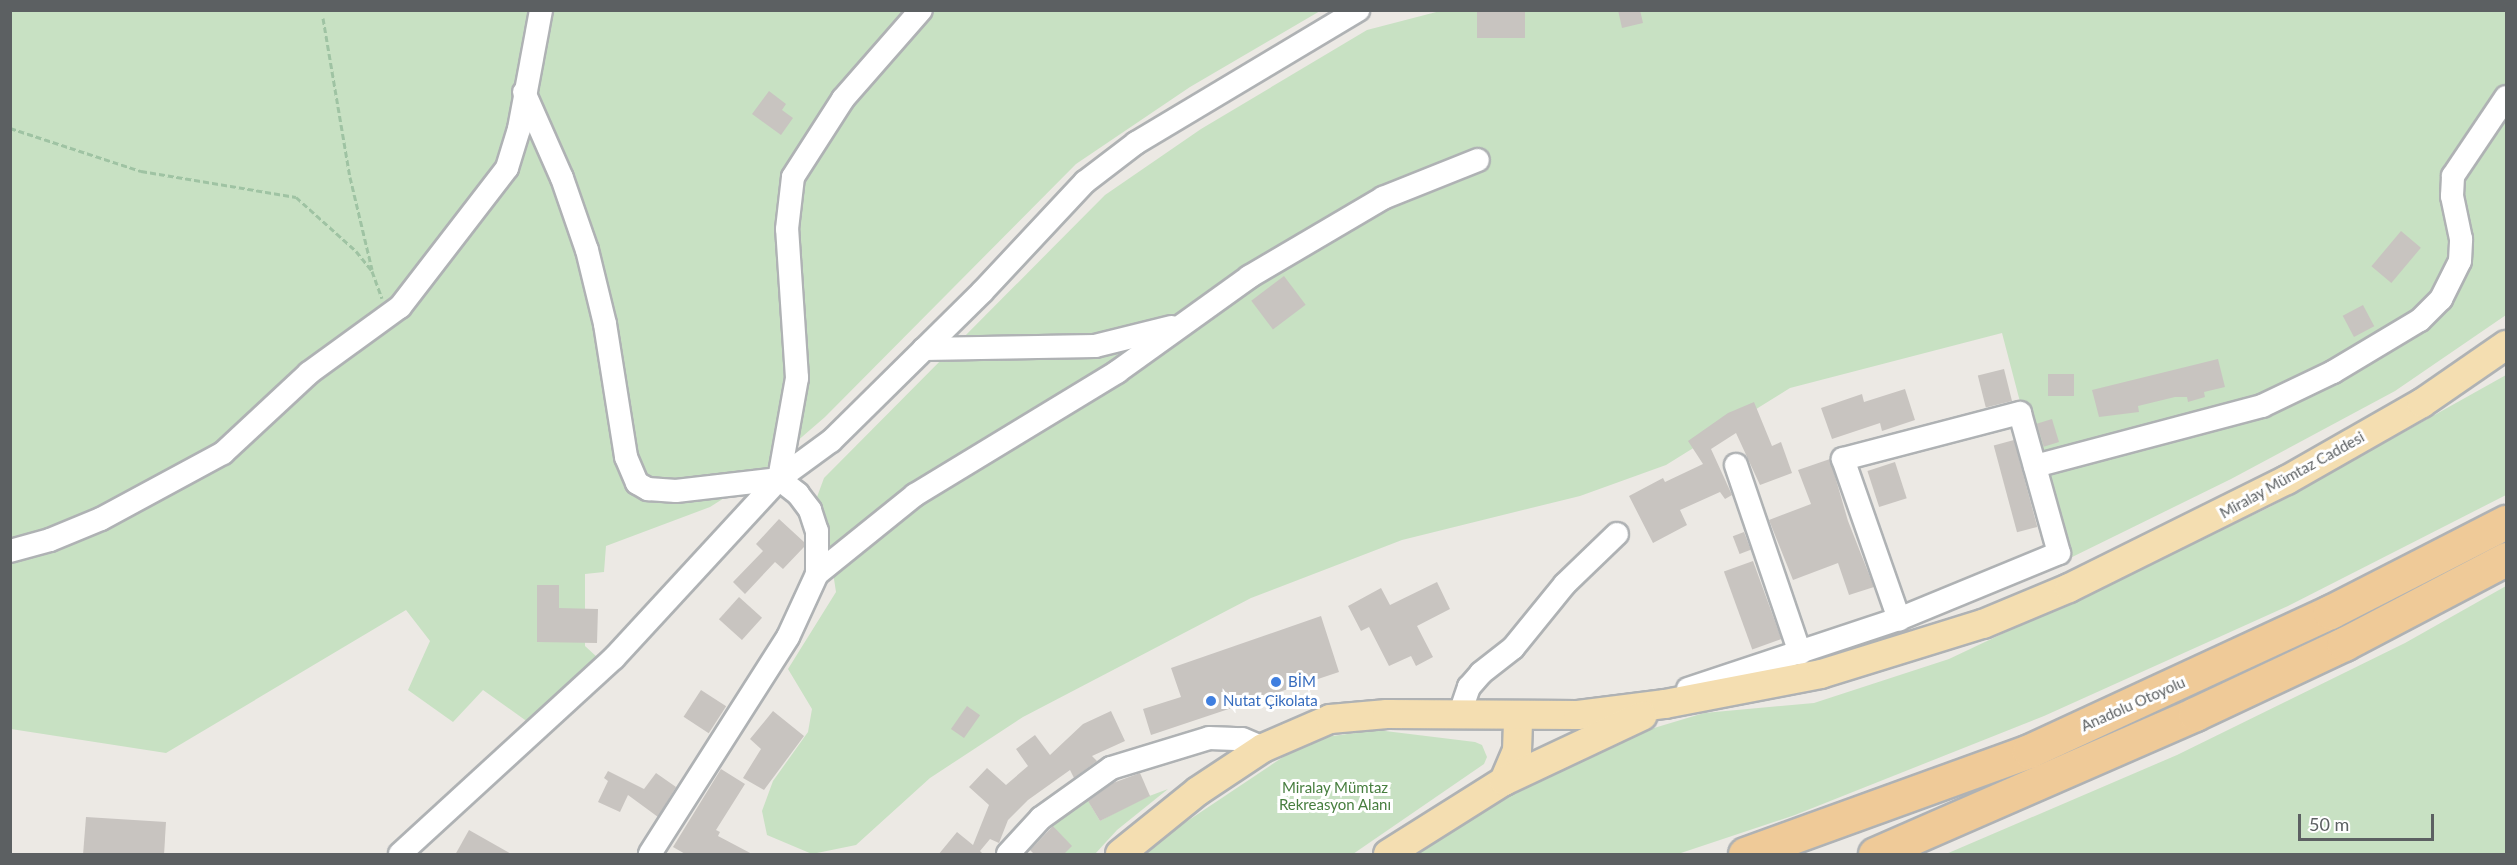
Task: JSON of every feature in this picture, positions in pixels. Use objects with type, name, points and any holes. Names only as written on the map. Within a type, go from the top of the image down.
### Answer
[{"type":"highway","name":"Anadolu Otoyolu","points":[[1745,855],[2029,751],[2330,612],[2506,522]]},
{"type":"highway","points":[[1875,855],[2196,714],[2344,644],[2506,559]]},
{"type":"main road","name":"Miralay Mümtaz Caddesi","points":[[1119,855],[1174,810],[1263,748],[1311,726],[1344,716],[1518,717],[1620,711],[1766,687],[1880,658],[1983,624],[2069,588],[2287,480],[2422,403],[2506,345]]},
{"type":"main road","points":[[1388,855],[1504,781],[1665,704]]},
{"type":"main road","points":[[1504,781],[1517,751],[1518,717]]},
{"type":"street","points":[[10,551],[50,540],[101,519],[223,453],[328,357],[391,315],[507,168],[519,129],[524,92],[541,10]]},
{"type":"street","points":[[779,479],[797,378],[787,230],[793,177],[843,99],[921,10]]},
{"type":"street","points":[[399,855],[614,658],[779,479],[831,441],[924,350],[1085,182],[1111,161],[1358,10]]},
{"type":"street","points":[[524,92],[562,178],[587,250],[605,324],[626,458],[638,483],[648,489],[676,491],[779,479],[798,494],[810,510],[818,542],[817,574],[788,637],[656,849]]},
{"type":"street","points":[[2035,466],[2262,406],[2333,372],[2420,320],[2441,298],[2460,261],[2461,238],[2452,196],[2453,176],[2506,97]]},
{"type":"street","points":[[817,574],[915,495],[1117,372],[1193,320],[1249,277],[1383,198],[1478,160]]},
{"type":"street","points":[[924,350],[1095,346],[1193,320]]},
{"type":"street","points":[[1620,711],[1800,653],[1899,618],[2059,553],[2020,413],[1843,459],[1899,618]]},
{"type":"street","points":[[1736,465],[1800,653]]},
{"type":"street","points":[[1459,716],[1469,687],[1481,673],[1513,648],[1565,584],[1617,534]]},
{"type":"street","points":[[1008,855],[1041,818],[1111,768],[1209,738],[1242,739],[1263,748]]},
{"type":"path","points":[[323,18],[350,177],[372,271],[391,315]]},
{"type":"path","points":[[10,128],[141,171],[296,197],[347,242],[372,271]]},
{"type":"green space","points":[[1444,10],[2506,11],[2506,315],[2395,391],[2231,479],[2062,562],[2002,333],[1790,388],[1666,465],[1580,496],[1402,540],[1251,598],[1023,717],[930,778],[856,845],[812,854],[767,835],[762,811],[773,781],[808,732],[812,709],[788,669],[836,592],[825,521],[817,497],[824,478],[1105,195],[1201,129],[1367,30]]},
{"type":"green space","points":[[10,11],[1320,11],[1190,87],[1076,164],[825,417],[751,481],[710,507],[606,546],[604,572],[585,574],[585,646],[598,658],[532,725],[483,690],[453,722],[408,690],[430,641],[406,610],[166,753],[11,729]]},
{"type":"green space","points":[[2506,375],[2506,495],[2288,606],[2044,716],[1795,815],[1678,854],[1411,854],[1532,781],[1654,728],[1704,713],[1814,703],[1949,659],[2270,507]]},
{"type":"green space","points":[[2506,586],[2506,854],[1946,854],[2177,755],[2405,643]]},
{"type":"green space","name":"Miralay Mümtaz Rekreasyon Alanı","points":[[1377,730],[1475,742],[1482,745],[1487,757],[1484,764],[1353,854],[1144,854],[1156,842],[1292,751],[1325,737]]},
{"type":"green space","points":[[1168,789],[1117,830],[1095,854],[1063,854],[1071,846],[1050,823],[1083,792],[1100,821],[1136,801]]},
{"type":"building","points":[[1477,10],[1525,10],[1525,38],[1477,38]]},
{"type":"building","points":[[1618,10],[1640,10],[1643,23],[1622,28]]},
{"type":"building","points":[[769,91],[786,104],[782,110],[793,118],[781,135],[752,114]]},
{"type":"building","points":[[2401,231],[2421,248],[2391,283],[2371,266]]},
{"type":"building","points":[[1284,276],[1306,305],[1273,329],[1251,301]]},
{"type":"building","points":[[2363,305],[2374,326],[2354,337],[2343,316]]},
{"type":"building","points":[[2218,359],[2225,387],[2204,392],[2205,397],[2188,402],[2187,397],[2175,397],[2138,406],[2139,412],[2099,417],[2092,390]]},
{"type":"building","points":[[2004,369],[2012,401],[1986,408],[1978,376]]},
{"type":"building","points":[[2048,374],[2074,374],[2074,396],[2048,396]]},
{"type":"building","points":[[1905,389],[1915,420],[1882,431],[1880,423],[1832,439],[1821,408],[1862,394],[1864,402]]},
{"type":"building","points":[[1754,402],[1772,446],[1781,442],[1792,473],[1760,485],[1736,433],[1711,449],[1732,495],[1725,499],[1720,492],[1680,510],[1687,525],[1653,543],[1629,496],[1663,478],[1665,482],[1703,464],[1688,441],[1728,413]]},
{"type":"building","points":[[2052,419],[2059,442],[2044,447],[2037,424]]},
{"type":"building","points":[[2014,440],[2037,527],[2017,532],[1994,445]]},
{"type":"building","points":[[1830,459],[1848,521],[1874,587],[1849,595],[1838,563],[1793,580],[1769,520],[1811,504],[1798,470]]},
{"type":"building","points":[[1895,462],[1907,498],[1879,507],[1867,471]]},
{"type":"building","points":[[779,519],[804,542],[804,547],[783,569],[775,562],[745,594],[733,582],[763,551],[756,544]]},
{"type":"building","points":[[1744,532],[1751,550],[1740,554],[1733,536]]},
{"type":"building","points":[[1753,561],[1781,639],[1752,650],[1724,572]]},
{"type":"building","points":[[1437,582],[1450,609],[1417,626],[1433,657],[1416,666],[1411,656],[1389,666],[1369,627],[1361,631],[1348,606],[1381,588],[1390,605]]},
{"type":"building","points":[[537,585],[559,585],[559,608],[598,609],[597,643],[537,642]]},
{"type":"building","points":[[739,597],[762,618],[742,640],[719,619]]},
{"type":"building","points":[[1321,616],[1339,672],[1151,735],[1143,709],[1181,697],[1171,668]]},
{"type":"building","points":[[701,690],[726,706],[709,733],[684,717]]},
{"type":"building","points":[[967,706],[980,715],[964,738],[951,729]]},
{"type":"building","points":[[773,711],[804,736],[764,790],[743,778],[761,749],[750,739]]},
{"type":"building","points":[[1111,711],[1125,741],[1092,756],[1097,761],[1074,778],[1070,770],[1028,800],[1008,820],[999,843],[990,839],[980,851],[984,855],[938,855],[957,832],[973,845],[989,805],[969,787],[987,768],[1006,785],[1028,766],[1016,749],[1035,735],[1050,755],[1083,724]]},
{"type":"building","points":[[721,769],[745,784],[716,830],[720,832],[718,836],[754,855],[687,855],[673,847]]},
{"type":"building","points":[[608,771],[644,789],[656,773],[676,787],[658,817],[628,795],[620,812],[598,802],[608,781],[604,778]]},
{"type":"building","points":[[1140,773],[1150,796],[1100,821],[1088,801],[1113,783]]},
{"type":"building","points":[[86,817],[166,822],[164,855],[83,855]]},
{"type":"building","points":[[1053,826],[1072,846],[1063,855],[1035,855],[1030,850]]},
{"type":"building","points":[[469,830],[513,855],[455,855]]},
{"type":"place","name":"BİM","points":[[1276,682]]},
{"type":"place","name":"Nutat Çikolata","points":[[1211,701]]}]
